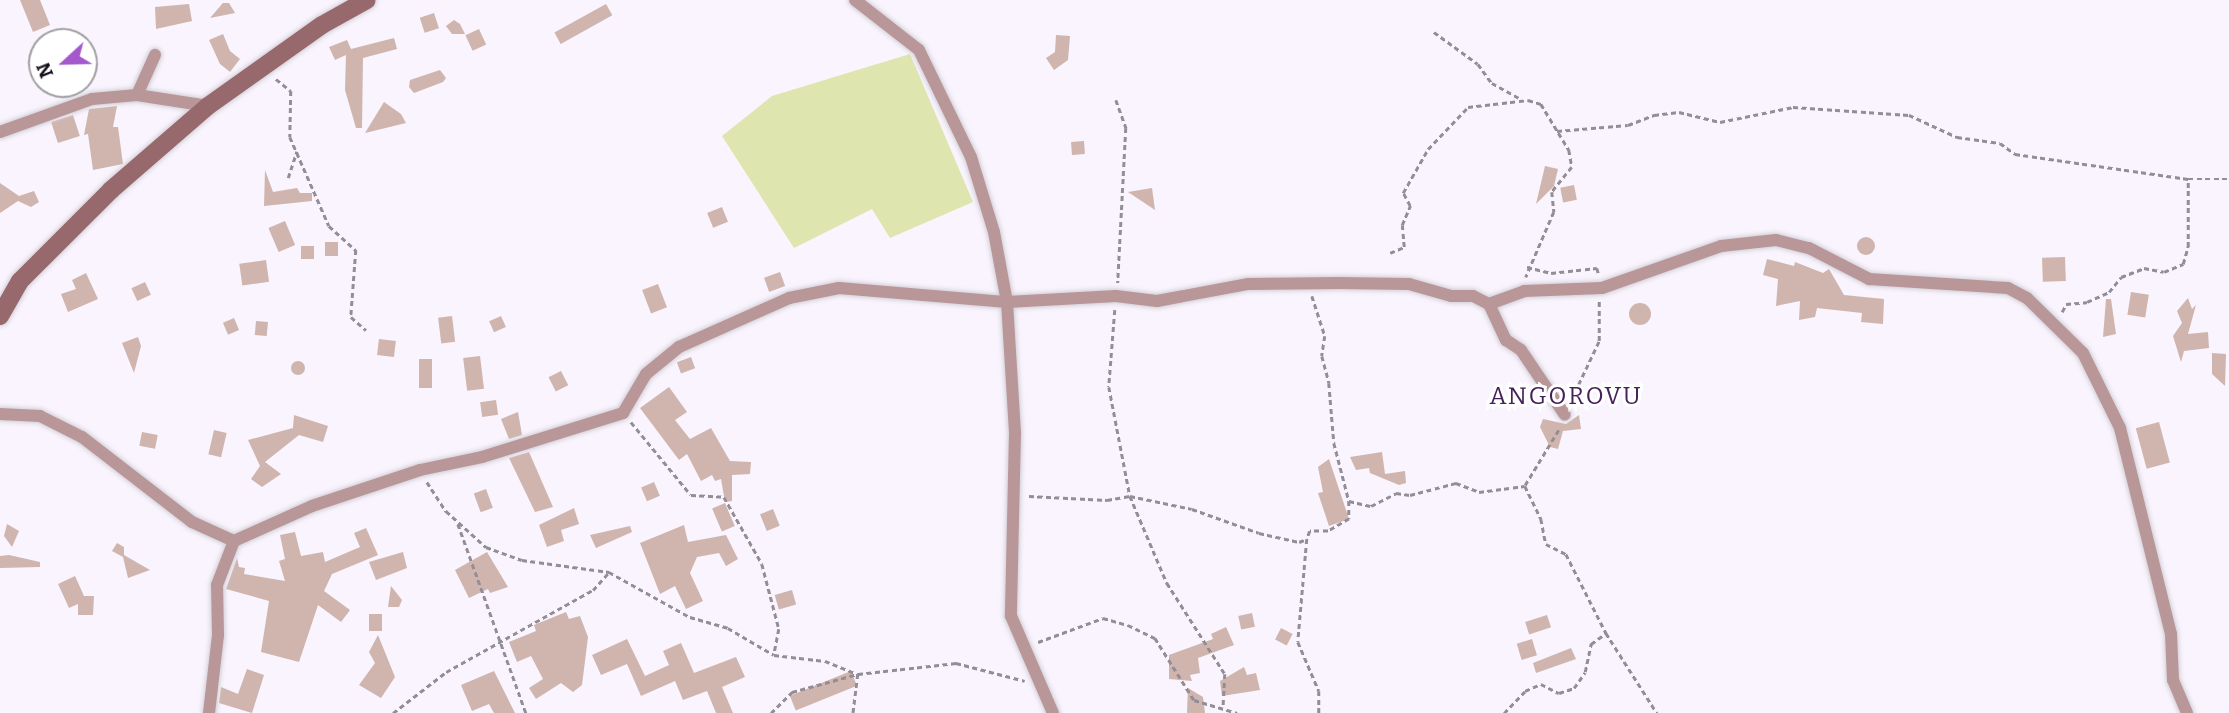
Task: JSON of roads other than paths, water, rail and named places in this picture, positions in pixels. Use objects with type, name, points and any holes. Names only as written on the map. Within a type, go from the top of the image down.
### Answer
[{"type":"street","points":[[0,316],[20,281],[111,190],[208,106],[322,25],[367,0]]},
{"type":"street","points":[[855,0],[919,50],[971,158],[994,232],[1007,302],[1016,500],[1011,616],[1054,713]]},
{"type":"street","points":[[137,95],[155,55]]},
{"type":"street","points":[[0,132],[74,103],[137,95],[208,106]]},
{"type":"street","points":[[1489,304],[1524,291],[1602,288],[1721,246],[1776,240],[1809,248],[1869,279],[2008,288],[2028,298],[2083,353],[2120,428],[2168,622],[2173,680],[2187,713]]},
{"type":"street","points":[[209,713],[218,635],[217,585],[233,541],[313,506],[419,470],[482,457],[623,413],[646,374],[679,347],[789,298],[839,288],[1007,302],[1116,296],[1157,301],[1248,284],[1409,284],[1451,296],[1473,296],[1489,304],[1506,340],[1521,350],[1565,415]]},
{"type":"street","points":[[0,414],[40,416],[82,437],[191,522],[233,541]]},
{"type":"district","name":"ANGOROVU","points":[[1566,397]]}]
